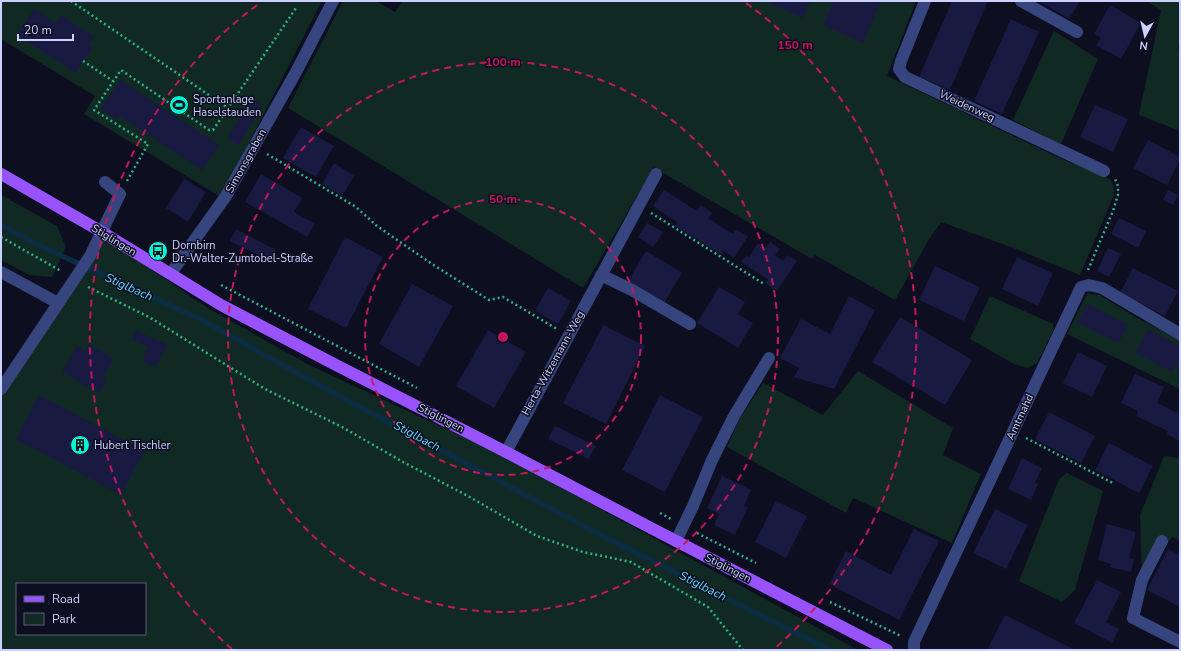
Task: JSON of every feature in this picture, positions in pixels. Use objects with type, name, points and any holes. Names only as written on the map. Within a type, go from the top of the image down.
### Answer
[{"type":"main road","name":"Stiglingen","points":[[1,174],[102,232],[221,304],[329,362],[506,452],[887,650]]},
{"type":"street","name":"Simonsgraben","points":[[171,273],[226,196],[333,1]]},
{"type":"street","name":"Weidenweg","points":[[925,1],[901,60],[899,69],[905,76],[1104,171]]},
{"type":"street","points":[[1021,1],[1077,32]]},
{"type":"street","name":"Herta-Witzemann-Weg","points":[[506,452],[524,416],[656,174]]},
{"type":"street","points":[[1,389],[90,256],[120,194],[105,182]]},
{"type":"street","points":[[1,272],[58,303]]},
{"type":"street","points":[[601,275],[632,290],[690,324]]},
{"type":"street","points":[[1081,287],[1089,285],[1102,288],[1180,334]]},
{"type":"street","name":"Amtmahd","points":[[914,646],[935,609],[1014,431],[1081,287]]},
{"type":"street","points":[[676,541],[693,506],[712,460],[734,416],[768,358]]},
{"type":"street","points":[[1162,541],[1142,580],[1133,618],[1180,642]]},
{"type":"path","points":[[71,1],[228,108]]},
{"type":"path","points":[[120,194],[148,144],[94,110],[120,70],[209,130],[213,130],[296,8]]},
{"type":"path","points":[[83,61],[113,81]]},
{"type":"path","points":[[254,147],[356,207],[377,226],[432,264],[489,300],[503,297],[569,336]]},
{"type":"path","points":[[1081,287],[1118,196],[1118,186],[1114,177],[1104,171]]},
{"type":"path","points":[[639,205],[764,284]]},
{"type":"path","points":[[1,237],[149,317],[265,390],[342,427],[403,462],[468,496],[537,536],[583,552],[631,562],[708,607],[742,650]]},
{"type":"path","points":[[215,282],[421,390]]},
{"type":"path","points":[[1014,431],[1113,483]]},
{"type":"path","points":[[656,512],[762,567]]},
{"type":"path","points":[[829,601],[914,646]]},
{"type":"green space","name":"Sportanlage Haselstauden","points":[[1,1],[322,1],[221,197],[84,114],[95,96],[1,39]]},
{"type":"green space","points":[[343,1],[376,1],[395,12],[402,1],[916,1],[887,76],[1066,161],[1111,180],[1114,187],[1114,195],[1080,275],[1011,247],[941,222],[928,241],[895,300],[815,255],[812,259],[653,167],[583,288],[288,108]]},
{"type":"green space","points":[[1146,1],[1180,1],[1180,37],[1178,49],[1180,50],[1180,131],[1139,115],[1161,10]]},
{"type":"green space","points":[[1054,31],[1098,59],[1061,144],[1013,120]]},
{"type":"green space","points":[[1,195],[57,226],[66,247],[52,277],[29,275],[1,260]]},
{"type":"green space","points":[[102,236],[208,308],[309,365],[498,453],[858,650],[1,650],[1,394]]},
{"type":"green space","points":[[1087,294],[1100,295],[1130,314],[1180,340],[1180,389],[1067,334]]},
{"type":"green space","points":[[990,296],[1053,324],[1054,329],[1037,363],[1027,368],[1014,364],[970,339]]},
{"type":"green space","points":[[858,371],[953,428],[943,455],[981,474],[952,543],[853,498],[846,513],[727,447],[740,418],[763,383],[823,415]]},
{"type":"green space","points":[[1164,456],[1180,458],[1180,541],[1172,537],[1142,580],[1140,515]]},
{"type":"green space","points":[[1067,473],[1103,491],[1075,590],[1062,602],[1019,581],[1059,479]]},
{"type":"building","points":[[765,1],[810,1],[803,18]]},
{"type":"building","points":[[834,1],[881,1],[863,43],[823,25]]},
{"type":"building","points":[[952,1],[988,1],[950,90],[919,77]]},
{"type":"building","points":[[1039,1],[1080,1],[1069,19]]},
{"type":"building","points":[[1110,5],[1141,23],[1121,59],[1096,45],[1101,38],[1094,34]]},
{"type":"building","points":[[34,9],[55,23],[61,15],[94,37],[89,45],[93,47],[76,73],[17,35]]},
{"type":"building","points":[[1011,19],[1039,32],[1002,114],[974,101]]},
{"type":"building","points":[[120,80],[219,145],[202,170],[118,115],[116,119],[101,109]]},
{"type":"building","points":[[251,99],[262,105],[239,145],[227,139]]},
{"type":"building","points":[[1095,105],[1128,119],[1113,152],[1080,137]]},
{"type":"building","points":[[301,127],[334,146],[316,177],[283,158]]},
{"type":"building","points":[[1148,140],[1180,157],[1180,160],[1167,185],[1133,168]]},
{"type":"building","points":[[334,163],[354,176],[342,196],[322,184]]},
{"type":"building","points":[[261,174],[302,198],[294,212],[315,224],[307,237],[245,202]]},
{"type":"building","points":[[184,179],[206,192],[188,222],[166,208]]},
{"type":"building","points":[[664,190],[697,211],[701,205],[712,213],[708,218],[733,234],[736,229],[748,236],[734,258],[724,251],[722,255],[675,226],[677,222],[653,206]]},
{"type":"building","points":[[1168,190],[1178,195],[1173,205],[1163,200]]},
{"type":"building","points":[[1119,218],[1146,231],[1138,248],[1111,234]]},
{"type":"building","points":[[647,223],[663,232],[653,247],[638,237]]},
{"type":"building","points":[[236,229],[276,250],[270,261],[230,241]]},
{"type":"building","points":[[345,237],[383,257],[346,328],[308,309]]},
{"type":"building","points":[[770,242],[780,249],[775,255],[783,261],[787,255],[797,261],[777,291],[765,283],[768,279],[741,262],[746,255],[749,257],[758,243],[766,248]]},
{"type":"building","points":[[1108,248],[1121,254],[1109,277],[1097,271]]},
{"type":"building","points":[[646,251],[682,273],[664,303],[628,281]]},
{"type":"building","points":[[1017,257],[1053,273],[1038,306],[1002,289]]},
{"type":"building","points":[[935,266],[980,287],[964,321],[919,300]]},
{"type":"building","points":[[1133,268],[1178,291],[1165,316],[1120,293]]},
{"type":"building","points":[[412,284],[453,306],[419,367],[379,344]]},
{"type":"building","points":[[719,287],[745,302],[738,314],[753,323],[738,348],[697,323]]},
{"type":"building","points":[[548,288],[571,301],[558,324],[535,311]]},
{"type":"building","points":[[849,296],[875,310],[834,389],[794,377],[799,368],[780,358],[801,319],[830,334]]},
{"type":"building","points":[[1087,304],[1128,325],[1118,343],[1077,322]]},
{"type":"building","points":[[900,317],[972,360],[945,405],[872,362]]},
{"type":"building","points":[[603,325],[645,346],[606,424],[563,403]]},
{"type":"building","points":[[1148,329],[1180,346],[1180,358],[1172,372],[1136,353]]},
{"type":"building","points":[[488,330],[526,352],[494,408],[456,386]]},
{"type":"building","points":[[136,331],[167,344],[156,367],[142,361],[148,347],[132,340]]},
{"type":"building","points":[[89,344],[114,359],[102,379],[106,381],[99,393],[62,372],[77,346],[85,351]]},
{"type":"building","points":[[1078,352],[1107,366],[1092,397],[1063,383]]},
{"type":"building","points":[[1135,374],[1164,387],[1157,403],[1180,414],[1180,441],[1167,434],[1168,431],[1136,416],[1138,411],[1121,403]]},
{"type":"building","name":"Hubert Tischler","points":[[39,395],[144,451],[121,495],[16,439]]},
{"type":"building","points":[[660,395],[703,417],[665,492],[622,470]]},
{"type":"building","points":[[1049,412],[1095,436],[1081,463],[1035,439]]},
{"type":"building","points":[[555,426],[596,446],[589,459],[548,439]]},
{"type":"building","points":[[1109,443],[1153,466],[1139,493],[1095,470]]},
{"type":"building","points":[[1022,458],[1042,468],[1035,483],[1038,484],[1031,500],[1008,489]]},
{"type":"building","points":[[722,476],[751,490],[744,506],[748,507],[735,535],[714,525],[719,514],[707,508]]},
{"type":"building","points":[[776,501],[807,516],[786,558],[755,542]]},
{"type":"building","points":[[995,509],[1028,525],[1006,569],[973,553]]},
{"type":"building","points":[[1107,524],[1136,532],[1129,558],[1134,559],[1131,572],[1110,567],[1111,564],[1098,560]]},
{"type":"building","points":[[914,529],[939,541],[899,620],[829,584],[846,551],[891,575]]},
{"type":"building","points":[[1168,549],[1180,555],[1180,607],[1147,590]]},
{"type":"building","points":[[1097,580],[1121,592],[1106,622],[1119,629],[1112,643],[1074,623]]},
{"type":"building","points":[[1005,615],[1075,650],[987,650]]},
{"type":"waterway","name":"Stiglbach","points":[[1,225],[38,245],[202,320],[304,377],[597,533],[830,650]]},
{"type":"place","name":"Sportanlage Haselstauden","points":[[179,105]]},
{"type":"place","name":"Dornbirn Dr.-Walter-Zumtobel-Straße","points":[[158,251]]},
{"type":"place","name":"Hubert Tischler","points":[[80,445]]}]
